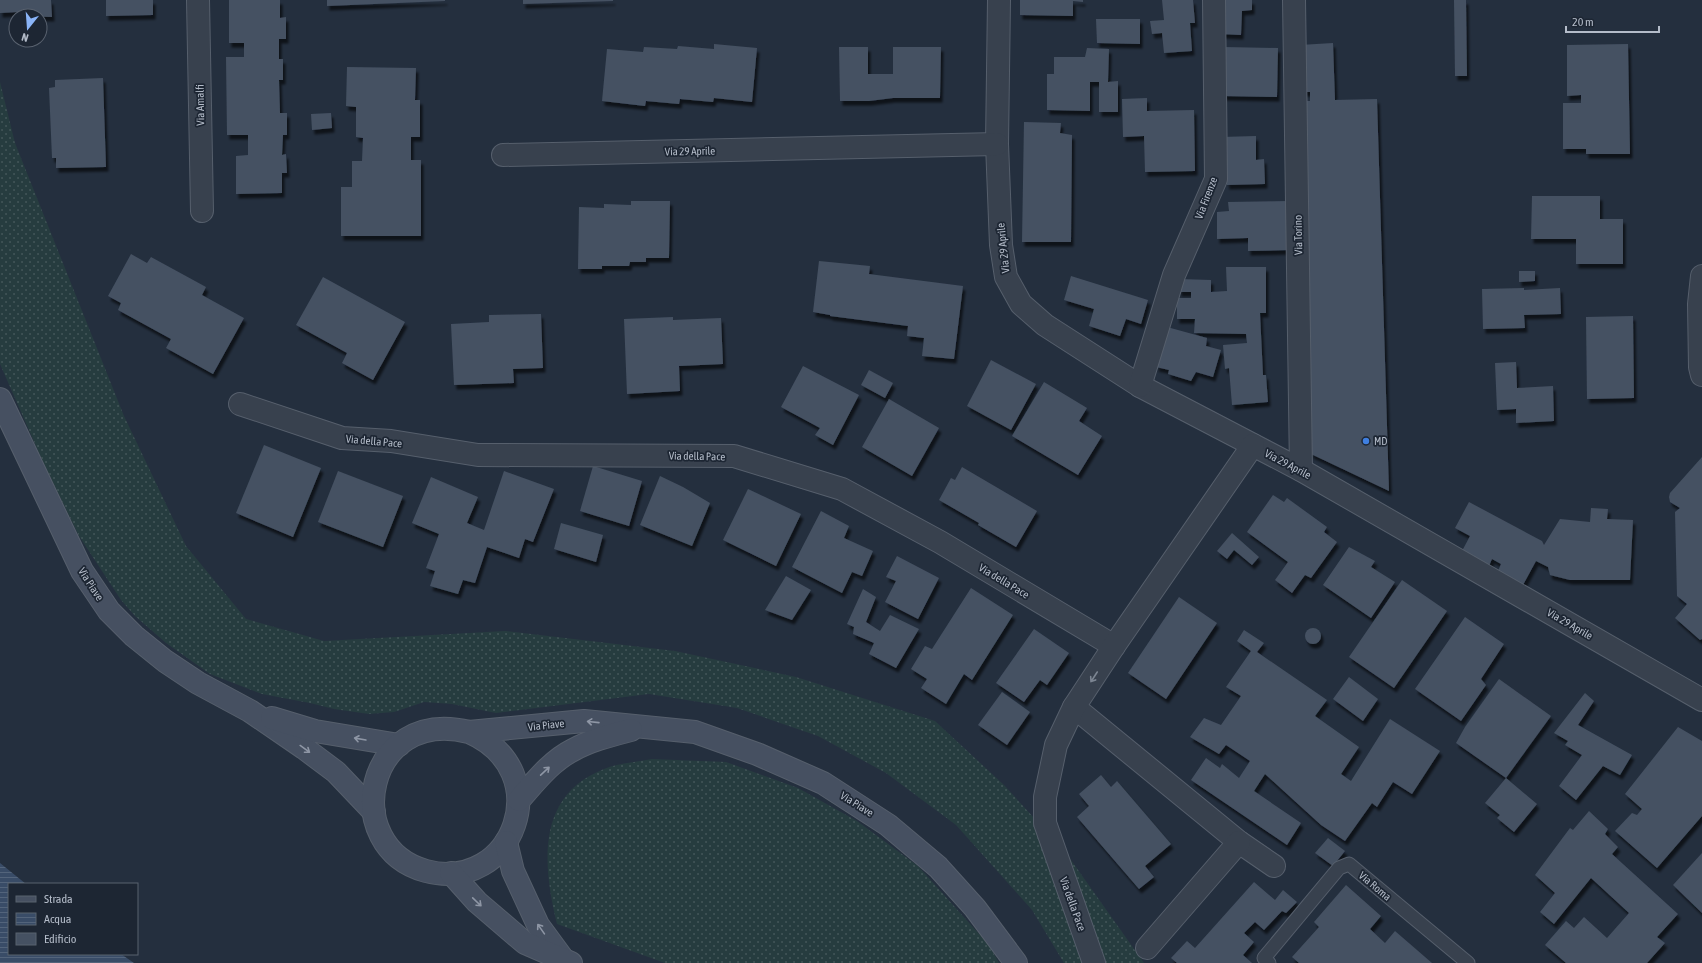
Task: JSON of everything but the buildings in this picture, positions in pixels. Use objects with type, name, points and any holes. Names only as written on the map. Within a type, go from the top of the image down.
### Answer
[{"type":"street","name":"Via Amalfi","points":[[198,0],[202,211]]},
{"type":"street","name":"Via 29 Aprile","points":[[999,0],[997,144],[1000,245],[1006,277],[1021,304],[1045,325],[1140,386],[1301,470],[1702,700]]},
{"type":"street","name":"Via Firenze","points":[[1140,386],[1174,275],[1216,179],[1214,0]]},
{"type":"street","name":"Via Torino","points":[[1294,0],[1301,470]]},
{"type":"street","name":"Via 29 Aprile","points":[[503,155],[997,144]]},
{"type":"street","points":[[1702,276],[1699,304],[1700,367],[1702,375]]},
{"type":"street","name":"Via Piave","points":[[0,399],[82,571],[109,611],[134,636],[165,660],[198,683],[250,711],[336,772],[374,812]]},
{"type":"street","name":"Via della Pace","points":[[240,404],[342,438],[391,442],[478,455],[734,456],[842,489],[940,542],[1114,646]]},
{"type":"street","name":"Via della Pace","points":[[1094,963],[1045,822],[1045,797],[1056,745],[1074,707],[1114,646],[1253,445]]},
{"type":"street","points":[[1074,707],[1239,842],[1274,866]]},
{"type":"street","name":"Via Piave","points":[[250,711],[315,731],[399,745]]},
{"type":"street","name":"Via Piave","points":[[470,732],[584,721],[695,732],[757,754],[823,783],[882,820],[938,867],[975,908],[1016,963]]},
{"type":"street","name":"Via Piave","points":[[519,800],[545,770],[572,750],[605,737],[646,727]]},
{"type":"street","points":[[451,728],[470,732],[494,746],[506,760],[514,777],[519,800],[517,816],[512,831],[506,842],[496,854],[483,863],[464,871],[450,873],[424,870],[409,864],[401,858],[388,846],[383,838],[374,812],[373,793],[377,775],[386,758],[399,745],[415,735],[432,729],[451,728]]},
{"type":"street","points":[[506,842],[513,871],[538,925],[568,962]]},
{"type":"street","points":[[1147,948],[1239,842]]},
{"type":"street","points":[[450,873],[477,902],[525,943],[568,962]]},
{"type":"lane","name":"Via Roma","points":[[1269,963],[1264,958],[1339,868],[1349,864],[1468,963]]},
{"type":"green space","points":[[0,82],[15,143],[124,416],[186,546],[246,619],[324,641],[505,631],[675,651],[796,677],[935,721],[1004,785],[1066,853],[1144,963],[1064,963],[1032,910],[956,825],[886,773],[818,736],[737,708],[649,694],[496,713],[452,704],[424,702],[394,712],[369,714],[334,709],[262,694],[210,674],[166,643],[135,616],[121,600],[79,536],[43,462],[0,364]]},
{"type":"green space","points":[[652,759],[726,762],[798,788],[857,821],[918,866],[989,945],[999,963],[665,963],[557,924],[552,902],[548,857],[549,835],[555,815],[566,796],[582,781],[609,767]]},
{"type":"water","points":[[0,863],[25,883],[8,883],[8,955],[122,955],[134,963],[0,963]]},
{"type":"place","name":"MD","points":[[1366,441]]}]
